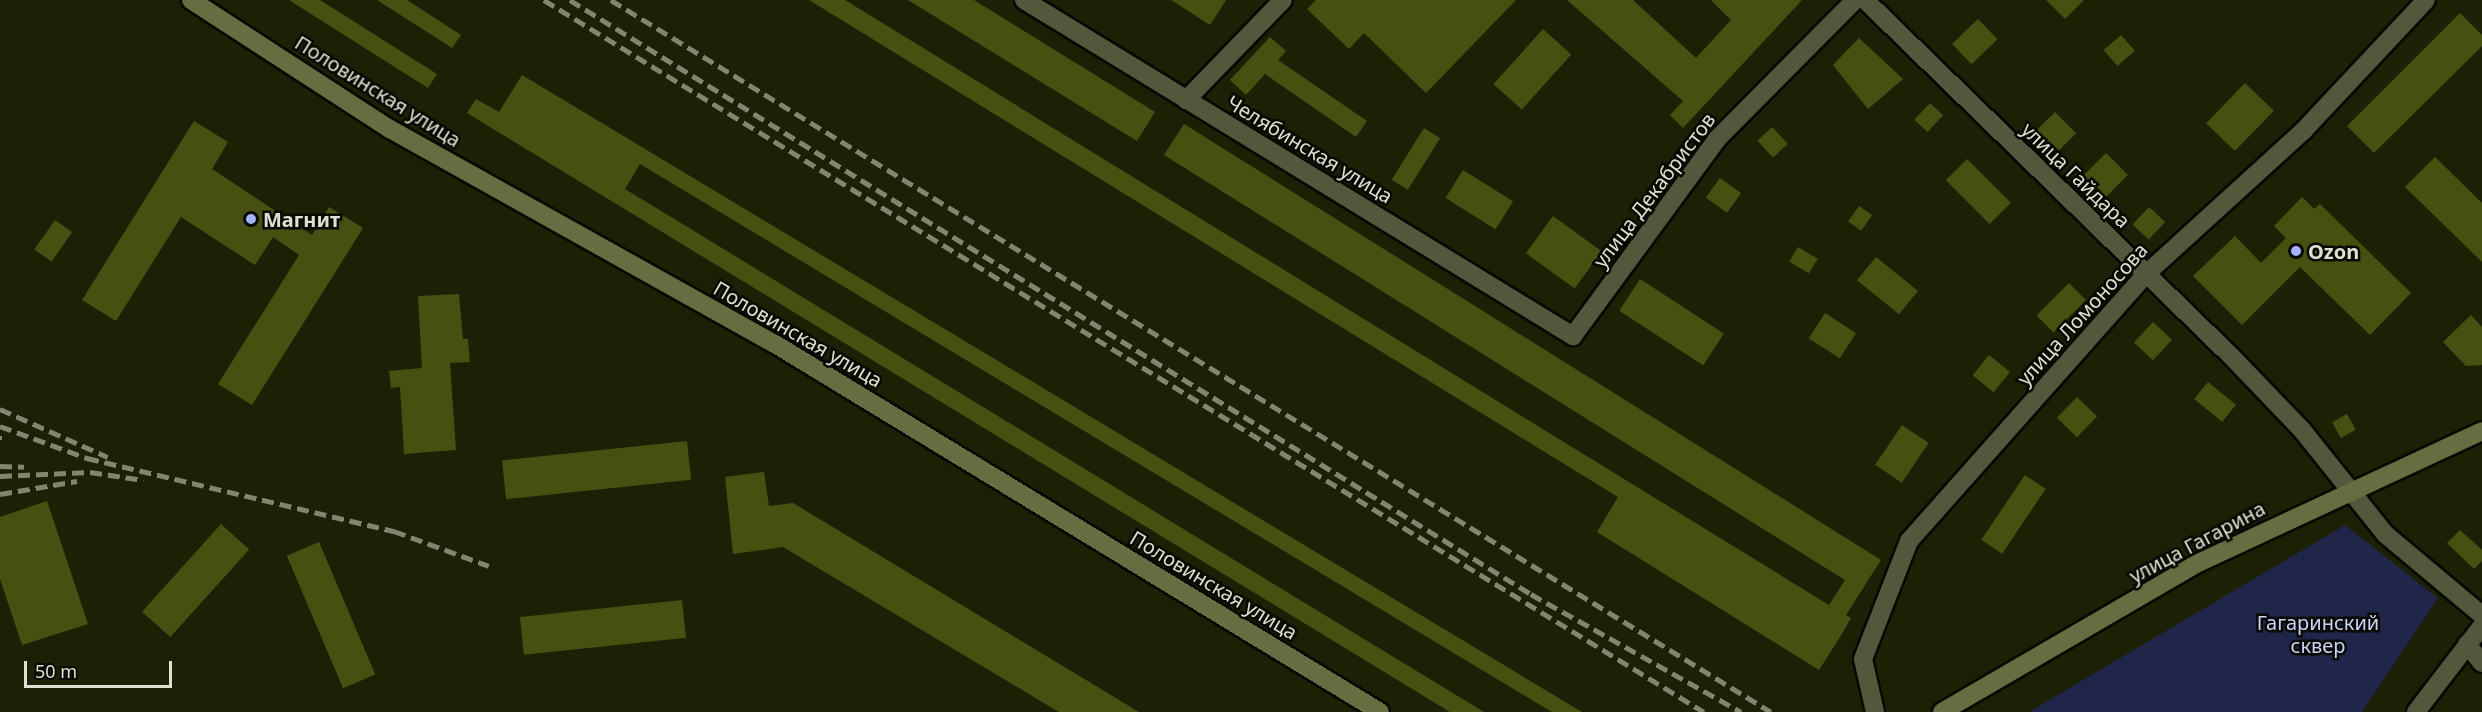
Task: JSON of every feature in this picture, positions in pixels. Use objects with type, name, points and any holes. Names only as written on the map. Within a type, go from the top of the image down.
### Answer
[{"type":"main road","name":"Половинская улица","points":[[191,0],[390,129],[775,344],[1380,712]]},
{"type":"main road","name":"улица Гагарина","points":[[1942,712],[2198,563],[2482,431]]},
{"type":"street","name":"Челябинская улица","points":[[1024,0],[1573,336]]},
{"type":"street","points":[[1186,100],[1283,0]]},
{"type":"street","name":"улица Декабристов","points":[[1573,336],[1717,139],[1855,0]]},
{"type":"street","name":"улица Гайдара","points":[[1865,0],[2302,430],[2385,534],[2482,615]]},
{"type":"street","name":"улица Ломоносова","points":[[1875,712],[1863,659],[1910,541],[2146,274],[2304,130],[2426,0]]},
{"type":"street","points":[[2416,712],[2482,626]]},
{"type":"street","points":[[2468,644],[2482,663]]},
{"type":"green space","name":"Гагаринский сквер","points":[[2345,525],[2438,598],[2362,712],[2029,712]]},
{"type":"building","points":[[289,0],[320,0],[437,74],[428,88]]},
{"type":"building","points":[[377,0],[407,0],[461,35],[452,48]]},
{"type":"building","points":[[809,0],[845,0],[1829,605],[1845,580],[1164,155],[1184,124],[1881,560],[1846,615],[1851,618],[1842,634],[1819,670],[1597,532],[1618,497]]},
{"type":"building","points":[[908,0],[974,0],[1155,112],[1137,141]]},
{"type":"building","points":[[1171,0],[1226,0],[1210,25]]},
{"type":"building","points":[[1316,0],[1516,0],[1426,93],[1364,33],[1349,49],[1307,9]]},
{"type":"building","points":[[1567,0],[1633,0],[1696,58],[1731,20],[1711,0],[1802,0],[1683,128],[1670,115],[1683,101]]},
{"type":"building","points":[[2046,0],[2084,0],[2065,19]]},
{"type":"building","points":[[2460,13],[2482,35],[2482,46],[2374,153],[2347,126]]},
{"type":"building","points":[[1978,19],[1997,39],[1972,64],[1952,44]]},
{"type":"building","points":[[1543,29],[1571,54],[1522,109],[1493,84]]},
{"type":"building","points":[[2121,35],[2135,51],[2117,66],[2104,50]]},
{"type":"building","points":[[1270,37],[1286,51],[1278,60],[1367,121],[1356,137],[1265,74],[1246,95],[1230,80]]},
{"type":"building","points":[[1859,38],[1903,79],[1868,109],[1833,65]]},
{"type":"building","points":[[522,75],[1582,712],[1552,712],[640,164],[625,189],[1484,712],[1450,712],[467,113],[476,99],[499,112]]},
{"type":"building","points":[[2245,83],[2274,111],[2235,151],[2206,123]]},
{"type":"building","points":[[1930,103],[1943,115],[1927,132],[1914,120]]},
{"type":"building","points":[[2055,112],[2076,133],[2058,152],[2037,130]]},
{"type":"building","points":[[194,121],[228,142],[212,169],[312,235],[329,207],[363,228],[252,405],[218,384],[299,255],[273,237],[255,265],[181,217],[116,321],[82,300]]},
{"type":"building","points":[[1772,127],[1788,144],[1773,157],[1757,141]]},
{"type":"building","points":[[1424,128],[1440,138],[1408,190],[1392,180]]},
{"type":"building","points":[[2106,153],[2128,175],[2105,198],[2083,176]]},
{"type":"building","points":[[2435,157],[2482,203],[2482,262],[2405,187]]},
{"type":"building","points":[[1967,159],[2011,203],[1990,224],[1946,180]]},
{"type":"building","points":[[1463,170],[1513,201],[1496,229],[1446,198]]},
{"type":"building","points":[[1720,178],[1741,193],[1727,213],[1706,197]]},
{"type":"building","points":[[2302,197],[2314,209],[2320,204],[2411,293],[2370,335],[2300,267],[2242,325],[2193,276],[2235,236],[2261,263],[2286,238],[2274,226]]},
{"type":"building","points":[[1859,206],[1872,215],[1861,231],[1848,222]]},
{"type":"building","points":[[2149,207],[2165,222],[2149,240],[2133,225]]},
{"type":"building","points":[[1553,216],[1602,251],[1575,288],[1526,253]]},
{"type":"building","points":[[55,220],[72,232],[52,262],[34,249]]},
{"type":"building","points":[[1798,247],[1818,259],[1809,273],[1789,262]]},
{"type":"building","points":[[1876,257],[1918,291],[1899,314],[1857,280]]},
{"type":"building","points":[[1640,279],[1724,333],[1703,365],[1619,311]]},
{"type":"building","points":[[2069,283],[2086,300],[2053,332],[2036,316]]},
{"type":"building","points":[[459,294],[463,339],[468,339],[470,362],[450,363],[456,450],[404,454],[400,387],[391,388],[389,371],[422,368],[418,296]]},
{"type":"building","points":[[1825,313],[1856,333],[1840,358],[1809,338]]},
{"type":"building","points":[[2471,315],[2482,327],[2482,365],[2466,366],[2443,342]]},
{"type":"building","points":[[2153,322],[2172,340],[2153,360],[2134,342]]},
{"type":"building","points":[[1989,355],[2010,372],[1994,392],[1973,375]]},
{"type":"building","points":[[2208,382],[2236,405],[2222,422],[2194,399]]},
{"type":"building","points":[[2077,397],[2097,416],[2077,437],[2057,418]]},
{"type":"building","points":[[2347,414],[2356,430],[2341,438],[2332,422]]},
{"type":"building","points":[[1902,425],[1929,443],[1902,483],[1875,465]]},
{"type":"building","points":[[687,441],[691,480],[506,499],[502,460]]},
{"type":"building","points":[[764,472],[769,506],[793,503],[1139,712],[1059,712],[783,547],[733,554],[725,477]]},
{"type":"building","points":[[2025,475],[2046,489],[2002,554],[1981,540]]},
{"type":"building","points":[[47,501],[88,624],[22,645],[0,579],[0,517]]},
{"type":"building","points":[[221,524],[249,549],[170,637],[142,612]]},
{"type":"building","points":[[2460,530],[2482,550],[2482,561],[2474,569],[2447,543]]},
{"type":"building","points":[[319,542],[375,675],[343,688],[287,556]]},
{"type":"building","points":[[682,600],[686,638],[524,655],[520,617]]},
{"type":"railway","points":[[544,0],[1704,712]]},
{"type":"railway","points":[[570,0],[1531,594],[1741,712]]},
{"type":"railway","points":[[611,0],[1771,712]]},
{"type":"railway","points":[[0,409],[108,457]]},
{"type":"railway","points":[[0,426],[87,458],[394,531],[489,566]]},
{"type":"railway","points":[[0,466],[24,467]]},
{"type":"railway","points":[[0,476],[90,472],[143,480]]},
{"type":"railway","points":[[0,494],[77,481]]},
{"type":"place","name":"Магнит","points":[[251,219]]},
{"type":"place","name":"Ozon","points":[[2296,251]]}]
